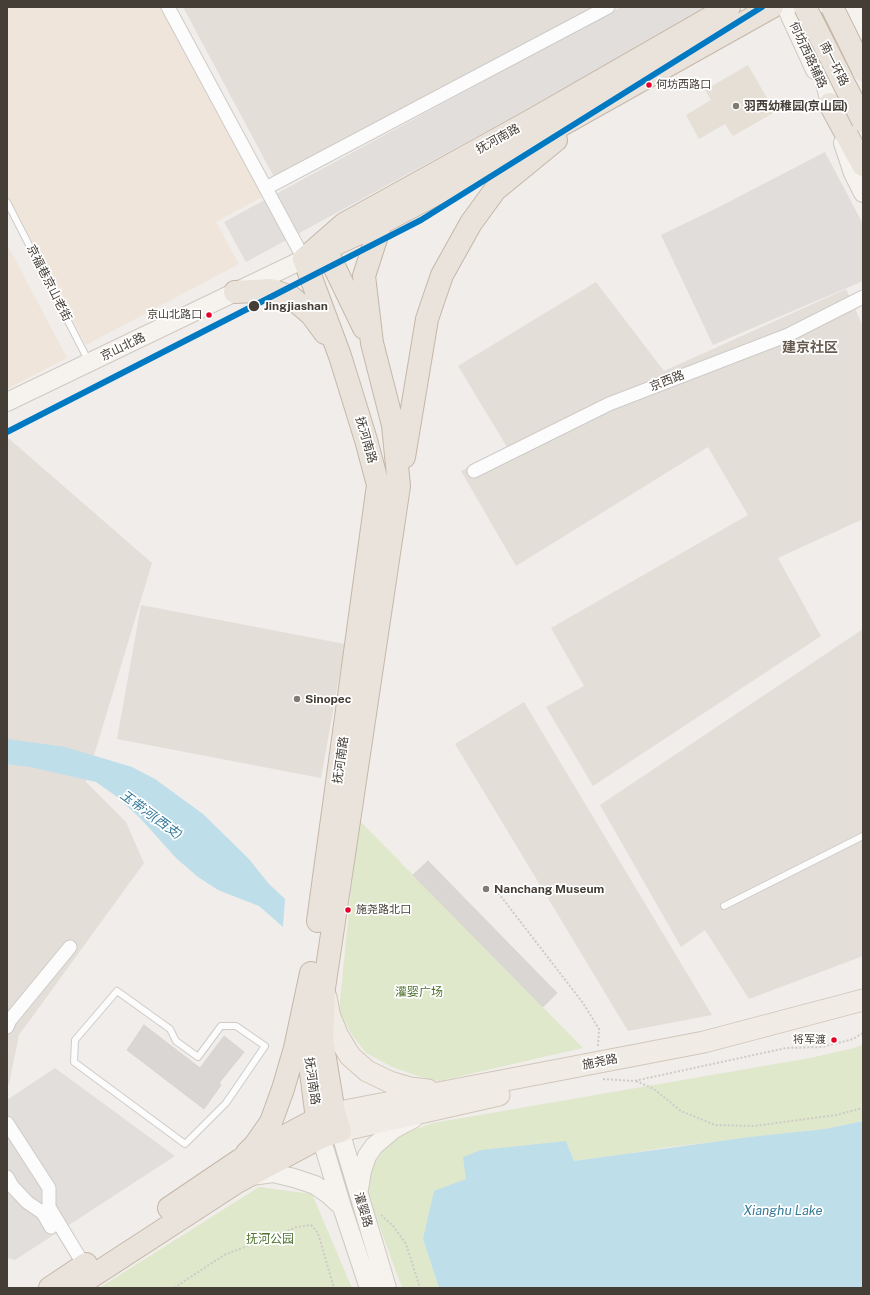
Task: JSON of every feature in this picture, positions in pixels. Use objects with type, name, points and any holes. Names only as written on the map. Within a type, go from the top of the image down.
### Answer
[{"type":"highway","name":"抚河南路","points":[[318,981],[378,485],[366,440],[340,356],[304,259],[344,224],[534,119],[729,7]]},
{"type":"highway","name":"抚河南路","points":[[50,1288],[78,1274],[230,1186],[244,1168],[328,1125],[307,1041],[399,486],[393,425],[372,344],[364,276],[381,224],[474,174],[772,7]]},
{"type":"highway","name":"南一环路","points":[[807,7],[863,121]]},
{"type":"highway","name":"南一环路","points":[[832,7],[863,70]]},
{"type":"highway","points":[[399,486],[427,319],[442,275],[471,224],[495,190],[541,152],[627,88]]},
{"type":"highway","points":[[830,104],[863,165]]},
{"type":"highway","points":[[304,259],[381,224]]},
{"type":"highway","points":[[304,259],[331,260],[372,344]]},
{"type":"highway","points":[[235,292],[271,290],[291,297],[311,314],[340,356]]},
{"type":"highway","points":[[244,1168],[255,1145],[273,1115],[283,1089],[295,1048],[318,981]]},
{"type":"main road","name":"何坊西路辅路","points":[[786,7],[830,104]]},
{"type":"main road","points":[[807,7],[830,104],[853,173],[863,193]]},
{"type":"main road","points":[[826,7],[863,59]]},
{"type":"main road","points":[[851,7],[863,31]]},
{"type":"main road","name":"京山北路","points":[[7,402],[304,259]]},
{"type":"main road","points":[[318,981],[338,1036],[350,1056],[367,1071],[390,1082],[444,1099]]},
{"type":"main road","name":"施尧路","points":[[328,1125],[704,1042],[863,1000]]},
{"type":"main road","name":"施尧路","points":[[444,1099],[580,1077],[709,1052],[863,1012]]},
{"type":"main road","points":[[359,1194],[362,1171],[367,1156],[374,1146],[394,1129],[444,1099]]},
{"type":"main road","name":"灌婴路","points":[[328,1125],[359,1194],[387,1288]]},
{"type":"main road","name":"灌婴路","points":[[328,1125],[342,1207],[369,1288]]},
{"type":"main road","points":[[244,1168],[294,1178],[315,1185],[328,1194],[342,1207]]},
{"type":"street","points":[[168,7],[304,259]]},
{"type":"street","points":[[266,188],[608,7]]},
{"type":"street","name":"京西路","points":[[474,471],[609,404],[788,335],[863,297]]},
{"type":"street","points":[[7,1027],[10,1020],[70,947]]},
{"type":"street","points":[[7,1123],[49,1188],[49,1207],[78,1274]]},
{"type":"street","points":[[7,1177],[12,1186],[27,1202],[43,1213],[78,1274]]},
{"type":"lane","name":"京福巷京山老街","points":[[7,202],[90,363]]},
{"type":"lane","points":[[724,906],[863,836]]},
{"type":"lane","points":[[117,991],[170,1029],[176,1041],[198,1057],[221,1026],[236,1026],[265,1046],[226,1103],[185,1144],[74,1062],[75,1040],[117,991]]},
{"type":"path","points":[[496,890],[583,1003],[599,1029],[598,1049]]},
{"type":"path","points":[[580,1077],[634,1081],[786,1048],[822,1047],[853,1039],[863,1033]]},
{"type":"path","points":[[634,1081],[654,1089],[681,1111],[715,1124],[754,1126],[836,1115],[863,1108]]},
{"type":"path","points":[[379,1213],[394,1227],[406,1244],[420,1288]]},
{"type":"path","points":[[174,1288],[224,1255],[297,1226],[311,1225],[318,1233],[334,1288]]},
{"type":"shaded area","points":[[7,7],[165,7],[264,196],[216,222],[239,264],[86,345],[7,194]]},
{"type":"shaded area","points":[[183,7],[603,7],[274,177]]},
{"type":"shaded area","points":[[621,7],[715,7],[246,262],[224,222]]},
{"type":"shaded area","name":"羽西幼稚园(京山园)","points":[[748,65],[775,112],[733,136],[725,124],[699,139],[686,115],[711,100],[705,90]]},
{"type":"shaded area","points":[[825,152],[863,224],[863,281],[713,345],[661,235],[719,207]]},
{"type":"shaded area","points":[[7,244],[67,358],[7,389]]},
{"type":"shaded area","points":[[596,282],[664,371],[846,289],[863,326],[863,519],[778,558],[821,636],[593,786],[546,707],[584,686],[551,628],[748,515],[708,447],[516,566],[461,471],[507,447],[458,366]]},
{"type":"shaded area","points":[[7,437],[152,563],[86,782],[126,822],[144,863],[19,1035],[9,1084],[7,1086]]},
{"type":"shaded area","points":[[141,605],[345,644],[321,778],[117,739]]},
{"type":"shaded area","points":[[863,629],[863,956],[749,999],[705,930],[681,947],[600,805]]},
{"type":"shaded area","points":[[524,702],[712,1015],[628,1031],[455,744]]},
{"type":"shaded area","points":[[55,1068],[175,1156],[15,1260],[7,1258],[7,1100]]},
{"type":"green space","name":"灌婴广场","points":[[358,819],[583,1048],[439,1081],[418,1076],[392,1067],[366,1053],[352,1035],[339,1011]]},
{"type":"green space","points":[[863,1044],[863,1121],[825,1129],[662,1148],[574,1161],[566,1141],[466,1179],[423,1239],[439,1288],[402,1288],[367,1192],[371,1169],[384,1149],[405,1133],[433,1123],[810,1058],[854,1048]]},
{"type":"green space","name":"抚河公园","points":[[259,1187],[312,1194],[352,1288],[99,1288]]},
{"type":"water","name":"玉带河(西支)","points":[[7,739],[65,747],[132,767],[155,779],[203,814],[248,858],[269,884],[285,899],[283,927],[259,906],[218,890],[198,877],[176,858],[140,818],[116,796],[96,782],[30,767],[7,764]]},
{"type":"water","name":"Xianghu Lake","points":[[863,1121],[863,1288],[439,1288],[423,1239],[434,1191],[466,1179],[463,1157],[481,1150],[566,1141],[574,1161],[750,1137],[825,1129]]},
{"type":"building","points":[[428,861],[557,993],[543,1007],[413,875]]},
{"type":"building","points":[[144,1025],[200,1068],[224,1036],[244,1052],[219,1083],[221,1085],[204,1109],[127,1050]]},
{"type":"transit line","points":[[7,432],[421,220],[762,7]]},
{"type":"place","name":"何坊西路口","points":[[649,85]]},
{"type":"place","name":"羽西幼稚园(京山园)","points":[[736,106]]},
{"type":"place","name":"Jingjiashan","points":[[254,306]]},
{"type":"place","name":"京山北路口","points":[[209,315]]},
{"type":"place","name":"Sinopec","points":[[297,699]]},
{"type":"place","name":"Nanchang Museum","points":[[486,889]]},
{"type":"place","name":"施尧路北口","points":[[348,910]]},
{"type":"place","name":"将军渡","points":[[834,1040]]},
{"type":"district","name":"建京社区","points":[[810,348]]}]
